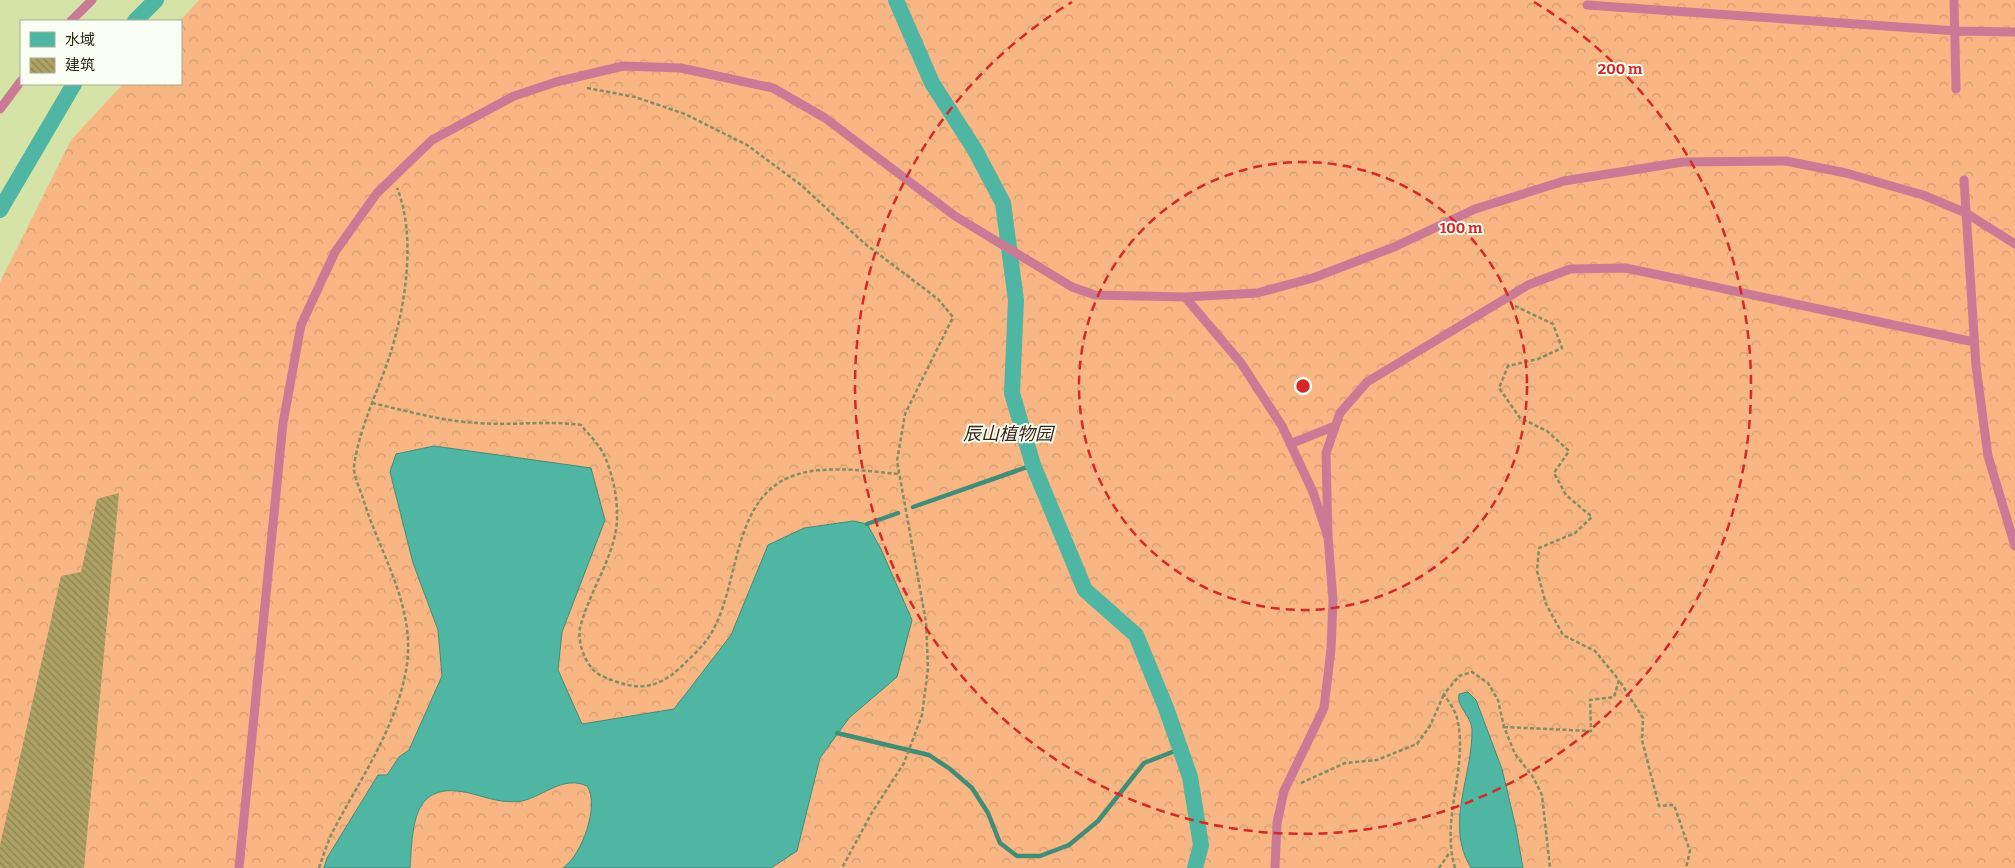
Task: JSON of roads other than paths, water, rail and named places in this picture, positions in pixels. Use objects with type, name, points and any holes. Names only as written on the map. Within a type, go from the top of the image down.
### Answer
[{"type":"lane","points":[[72,20],[92,0]]},
{"type":"lane","points":[[1954,0],[1956,89]]},
{"type":"lane","points":[[1587,5],[1956,31],[2015,32]]},
{"type":"lane","points":[[239,868],[283,423],[301,325],[335,252],[377,193],[432,140],[514,96],[556,82],[623,66],[681,68],[773,88],[825,118],[954,216],[1072,287],[1095,295],[1184,297],[1257,293],[1313,278],[1394,247],[1475,209],[1564,181],[1683,162],[1786,161],[1846,173],[1923,195],[1966,214],[2015,244]]},
{"type":"lane","points":[[0,109],[20,82]]},
{"type":"lane","points":[[1964,180],[1974,342],[1988,456],[2015,546]]},
{"type":"lane","points":[[1275,868],[1277,823],[1284,791],[1324,708],[1331,649],[1333,600],[1328,537],[1326,453],[1340,413],[1367,382],[1528,285],[1570,269],[1626,268],[1974,342]]},
{"type":"lane","points":[[1184,297],[1241,363],[1282,426],[1313,492],[1328,537]]},
{"type":"lane","points":[[1290,444],[1335,426]]},
{"type":"water","points":[[434,446],[591,468],[605,520],[562,632],[558,670],[582,724],[674,709],[731,635],[768,545],[804,528],[853,521],[867,524],[881,549],[912,620],[897,677],[849,718],[820,758],[797,851],[771,868],[563,868],[570,862],[582,841],[590,817],[591,805],[587,786],[570,783],[516,802],[453,791],[438,792],[427,798],[415,820],[410,868],[324,868],[327,858],[378,775],[387,775],[399,757],[409,750],[442,676],[438,630],[413,563],[390,472],[396,454]]},
{"type":"water","points":[[1468,692],[1476,700],[1502,769],[1523,868],[1471,868],[1463,851],[1460,817],[1472,729],[1460,703],[1459,694]]},
{"type":"waterway","points":[[136,20],[156,0]]},
{"type":"waterway","points":[[896,0],[932,83],[975,150],[1003,203],[1016,300],[1012,393],[1033,465],[1085,590],[1136,635],[1166,708],[1190,777],[1201,845],[1195,868]]},
{"type":"waterway","points":[[0,210],[73,85]]},
{"type":"waterway","points":[[913,507],[1033,465]]},
{"type":"waterway","points":[[867,524],[898,513]]},
{"type":"waterway","points":[[837,733],[929,755],[950,769],[972,788],[988,813],[1000,843],[1017,856],[1040,856],[1069,845],[1098,821],[1144,763],[1180,749]]},
{"type":"park label","name":"辰山植物园","points":[[1008,434]]}]
